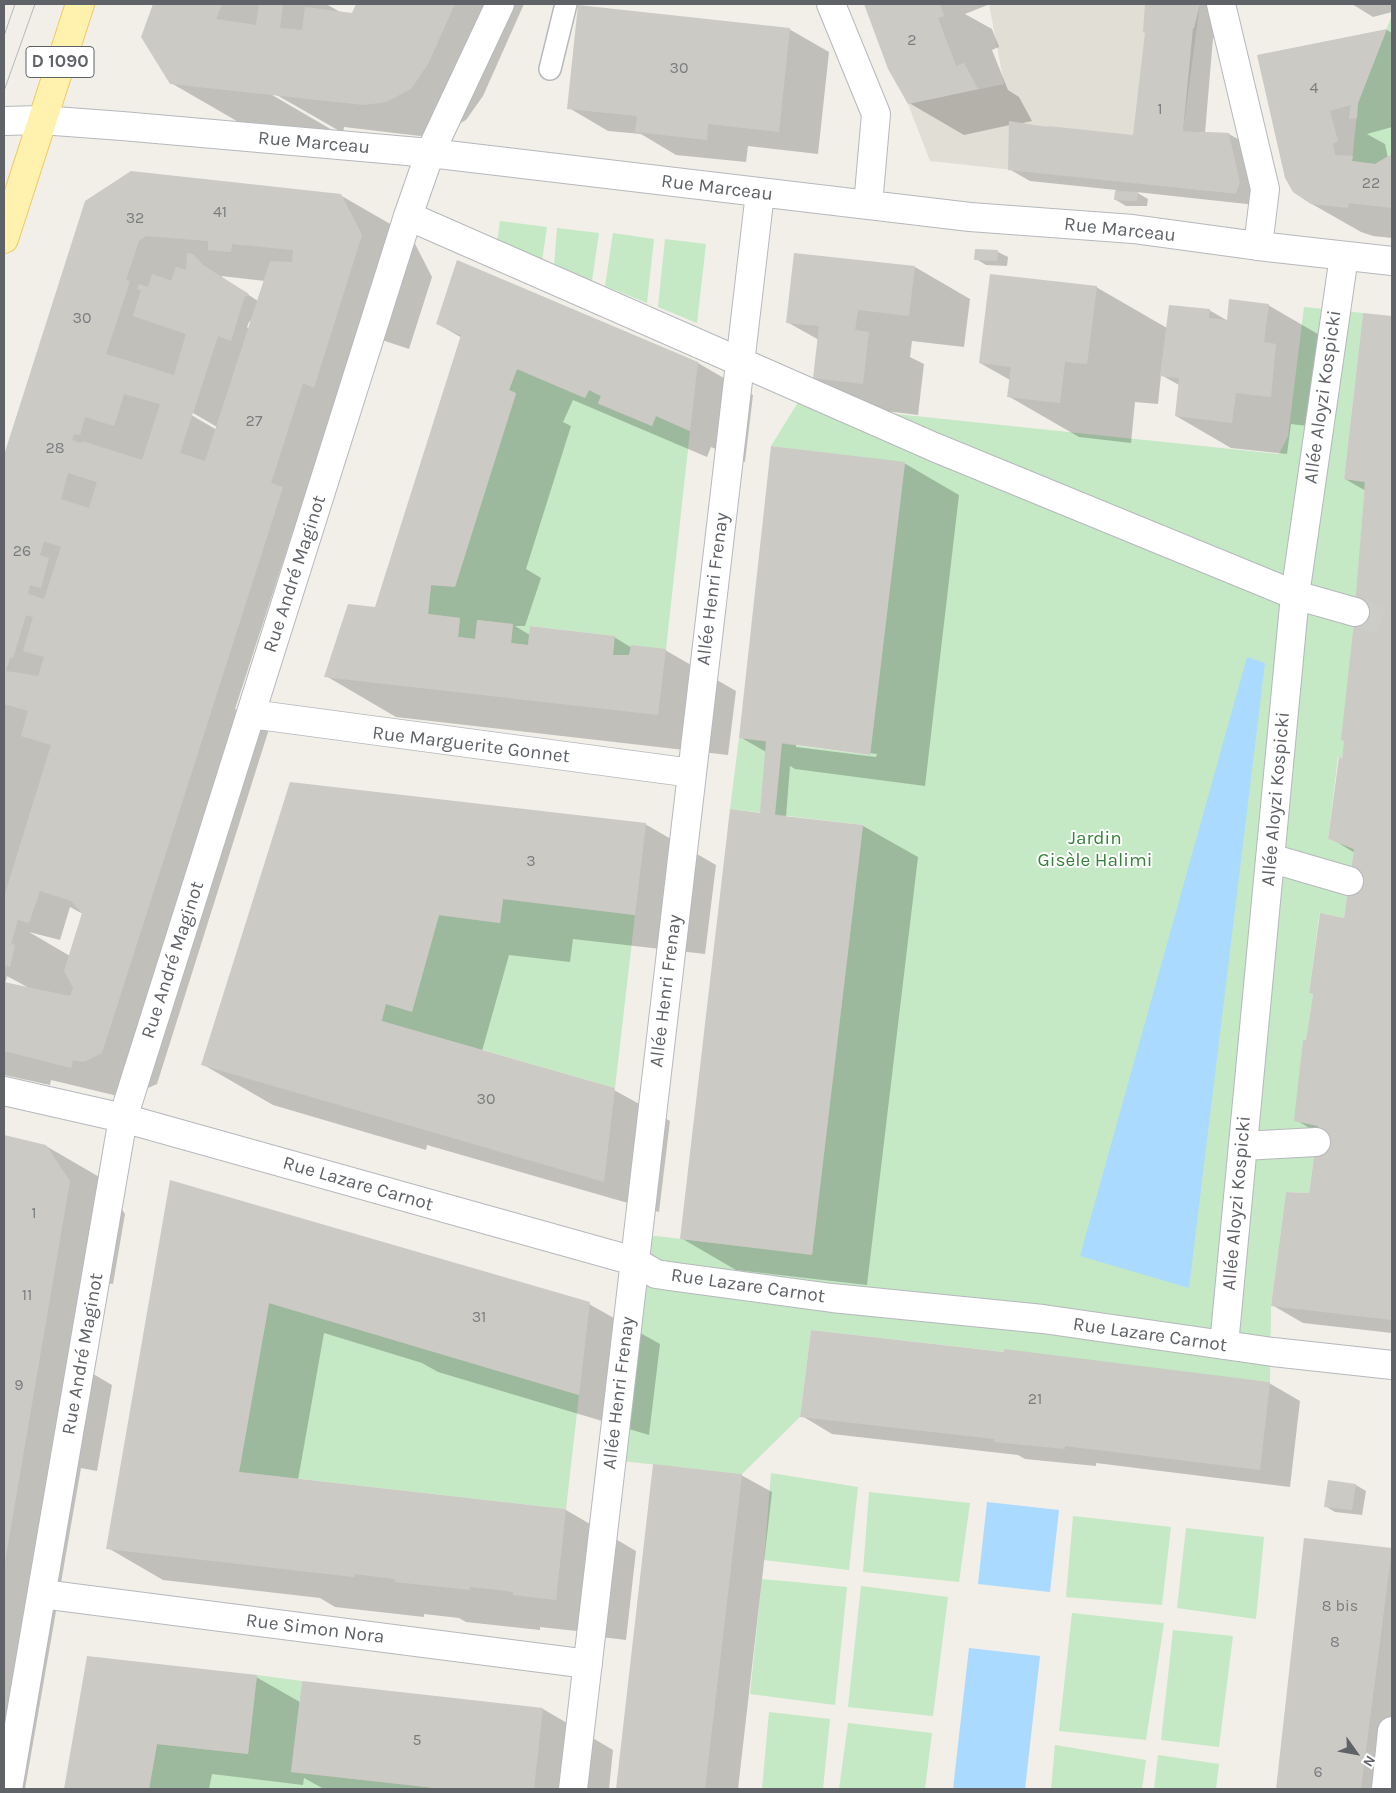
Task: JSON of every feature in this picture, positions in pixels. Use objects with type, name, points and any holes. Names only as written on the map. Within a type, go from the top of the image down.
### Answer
[{"type":"main road","name":"D 1090","points":[[4,239],[80,4]]},
{"type":"street","name":"Rue André Maginot","points":[[8,1789],[123,1118],[408,216],[430,153],[500,4]]},
{"type":"street","points":[[831,4],[876,114],[868,206]]},
{"type":"street","points":[[1221,4],[1265,189],[1258,246]]},
{"type":"street","name":"Rue Marceau","points":[[4,121],[41,120],[430,153],[868,206],[970,217],[1133,229],[1258,246],[1392,261]]},
{"type":"street","name":"Allée Henri Frenay","points":[[573,1789],[760,193]]},
{"type":"street","points":[[408,216],[740,360],[934,447],[1295,595],[1355,612]]},
{"type":"street","name":"Allée Aloyzi Kospicki","points":[[1224,1345],[1295,595],[1344,256]]},
{"type":"street","name":"Rue Marguerite Gonnet","points":[[251,714],[692,773]]},
{"type":"street","points":[[1270,858],[1349,882]]},
{"type":"street","name":"Rue Lazare Carnot","points":[[4,1092],[123,1118],[634,1261],[656,1274],[832,1298],[1043,1319],[1224,1345],[1392,1365]]},
{"type":"street","points":[[1243,1146],[1316,1142]]},
{"type":"street","name":"Rue Simon Nora","points":[[42,1594],[588,1664]]},
{"type":"street","points":[[1386,1789],[1392,1731]]},
{"type":"lane","points":[[550,69],[566,4]]},
{"type":"shaded area","points":[[989,4],[1200,4],[1183,131],[1229,133],[1240,182],[1236,194],[930,161],[908,104],[1004,84]]},
{"type":"green space","points":[[1392,15],[1392,154],[1375,164],[1352,161],[1358,103]]},
{"type":"green space","points":[[500,221],[547,227],[542,261],[497,243]]},
{"type":"green space","points":[[557,228],[599,233],[592,281],[554,266]]},
{"type":"green space","points":[[613,233],[654,239],[647,303],[605,286]]},
{"type":"green space","points":[[665,239],[706,244],[697,323],[658,307]]},
{"type":"green space","name":"Jardin Gisèle Halimi","points":[[1304,307],[1363,313],[1344,479],[1365,482],[1348,714],[1342,759],[1338,757],[1328,839],[1354,849],[1344,918],[1320,913],[1319,917],[1309,993],[1313,994],[1306,1040],[1303,1040],[1295,1120],[1318,1126],[1309,1193],[1286,1192],[1271,1306],[1270,1382],[811,1330],[800,1417],[742,1474],[612,1460],[638,1234],[812,1254],[863,825],[730,809],[739,738],[870,755],[905,463],[771,446],[813,378],[896,414],[1279,454],[1288,436]]},
{"type":"green space","points":[[517,369],[585,398],[589,390],[601,396],[598,404],[652,426],[656,416],[690,431],[666,649],[629,655],[613,655],[614,636],[531,626],[528,645],[511,643],[513,624],[478,620],[475,639],[458,637],[460,618],[428,614],[431,585],[455,586],[516,394],[509,390]]},
{"type":"green space","points":[[503,899],[635,915],[615,1088],[382,1021],[386,1004],[412,1011],[439,915],[500,923]]},
{"type":"green space","points":[[269,1303],[579,1395],[566,1509],[239,1472]]},
{"type":"green space","points":[[771,1473],[858,1487],[849,1570],[764,1560]]},
{"type":"green space","points":[[869,1492],[970,1503],[959,1582],[863,1572]]},
{"type":"green space","points":[[1073,1516],[1171,1527],[1162,1605],[1066,1597]]},
{"type":"green space","points":[[1186,1528],[1264,1537],[1256,1619],[1177,1608]]},
{"type":"green space","points":[[762,1579],[847,1587],[835,1705],[750,1694]]},
{"type":"green space","points":[[861,1586],[948,1597],[933,1716],[848,1707]]},
{"type":"green space","points":[[1072,1613],[1164,1623],[1146,1740],[1059,1731]]},
{"type":"green space","points":[[1173,1630],[1233,1636],[1219,1747],[1161,1740]]},
{"type":"green space","points":[[257,1675],[302,1681],[291,1772],[444,1789],[149,1789],[157,1744],[248,1754]]},
{"type":"green space","points":[[769,1712],[830,1719],[823,1789],[762,1789]]},
{"type":"green space","points":[[848,1723],[932,1733],[925,1789],[839,1789]]},
{"type":"green space","points":[[1055,1745],[1146,1760],[1142,1789],[1051,1789]]},
{"type":"green space","points":[[1158,1755],[1219,1764],[1216,1789],[1154,1789]]},
{"type":"water","points":[[1247,657],[1265,663],[1189,1288],[1080,1256]]},
{"type":"water","points":[[987,1502],[1059,1510],[1050,1592],[978,1584]]},
{"type":"water","points":[[969,1648],[1040,1656],[1025,1789],[953,1789]]},
{"type":"building","points":[[153,4],[222,4],[216,19],[256,25],[259,4],[283,4],[280,28],[302,30],[305,7],[352,13],[356,4],[455,4],[428,64],[411,89],[386,102],[364,105],[170,84],[141,37]]},
{"type":"building","points":[[864,4],[940,4],[944,16],[938,18],[956,66],[964,63],[978,89],[908,104],[888,69]]},
{"type":"building","points":[[1145,4],[1200,4],[1193,28],[1183,131],[1229,133],[1240,182],[1236,194],[1008,170],[1009,121],[1047,127],[1133,135],[1145,33],[1143,32]]},
{"type":"building","points":[[578,5],[790,28],[779,132],[708,124],[707,140],[635,132],[637,116],[567,109]]},
{"type":"building","points":[[1387,29],[1358,103],[1357,118],[1349,119],[1351,105],[1330,111],[1338,141],[1333,144],[1335,155],[1353,156],[1352,161],[1375,164],[1392,154],[1392,208],[1349,203],[1348,208],[1311,204],[1293,192],[1285,178],[1257,55]]},
{"type":"building","points":[[131,171],[341,194],[362,235],[314,388],[303,383],[271,483],[283,487],[102,1053],[84,1062],[73,1060],[71,1068],[4,1051],[4,982],[70,996],[73,988],[64,971],[82,913],[71,901],[40,891],[29,923],[18,920],[11,944],[15,945],[10,967],[4,965],[4,897],[51,745],[21,736],[28,711],[4,704],[4,455],[85,201]],"holes":[[[146,236],[208,241],[208,250],[231,252],[232,244],[293,250],[292,262],[270,261],[205,461],[180,453],[218,336],[231,341],[244,298],[249,294],[203,265],[193,254],[187,253],[186,270],[176,267],[171,281],[152,274],[148,287],[139,284],[137,289],[141,290],[133,316],[186,334],[174,375],[106,354],[130,281],[126,280],[139,241]],[[124,394],[160,404],[142,460],[82,441],[81,443],[72,440],[74,434],[80,435],[85,417],[114,426]],[[68,473],[97,482],[89,508],[61,499]],[[44,541],[61,547],[44,599],[28,594],[30,585],[41,588],[49,558],[40,555]],[[26,615],[33,617],[23,651],[44,657],[38,676],[6,671],[10,658],[13,658]]]},
{"type":"building","points":[[1115,191],[1138,192],[1137,201],[1114,200]]},
{"type":"building","points":[[975,249],[998,250],[997,261],[974,260]]},
{"type":"building","points":[[794,253],[915,266],[909,316],[858,310],[855,330],[869,332],[863,384],[813,378],[819,326],[786,323]]},
{"type":"building","points":[[457,260],[698,362],[690,431],[656,416],[652,426],[598,403],[601,396],[589,390],[585,398],[517,369],[509,390],[516,393],[455,587],[431,585],[428,614],[460,618],[458,637],[475,639],[477,620],[513,624],[511,643],[528,645],[530,626],[615,636],[613,655],[629,655],[631,645],[666,649],[658,715],[324,677],[348,604],[375,607],[461,335],[436,324]]},
{"type":"building","points":[[990,274],[1097,286],[1087,364],[1065,362],[1060,403],[1007,397],[1011,367],[979,363]]},
{"type":"building","points":[[1229,299],[1269,304],[1264,342],[1276,344],[1271,397],[1236,393],[1232,423],[1175,416],[1179,378],[1160,376],[1169,305],[1210,309],[1209,318],[1227,320]]},
{"type":"building","points":[[1363,313],[1392,316],[1392,1320],[1271,1306],[1286,1192],[1309,1193],[1318,1126],[1294,1121],[1303,1040],[1306,1040],[1313,994],[1309,993],[1320,913],[1344,918],[1354,849],[1328,839],[1339,757],[1342,759],[1344,741],[1341,740],[1353,632],[1365,482],[1344,479]]},
{"type":"building","points":[[771,446],[905,462],[870,755],[782,743],[775,815],[863,825],[812,1255],[680,1239],[730,809],[760,813],[766,741],[739,738]]},
{"type":"building","points":[[290,782],[646,823],[635,915],[503,899],[500,923],[439,915],[412,1012],[386,1004],[381,1021],[615,1088],[604,1182],[201,1065]]},
{"type":"building","points":[[4,1135],[46,1145],[70,1181],[5,1562]]},
{"type":"building","points":[[170,1180],[590,1302],[579,1395],[269,1303],[239,1472],[566,1509],[556,1600],[513,1595],[513,1592],[499,1590],[470,1587],[470,1590],[395,1582],[395,1579],[354,1574],[354,1577],[106,1549]]},
{"type":"building","points":[[811,1330],[1004,1352],[1004,1349],[1270,1382],[1260,1470],[1065,1446],[1065,1449],[994,1442],[994,1439],[800,1417]]},
{"type":"building","points":[[653,1464],[742,1474],[705,1789],[616,1789]]},
{"type":"building","points":[[1328,1480],[1356,1484],[1352,1510],[1324,1507]]},
{"type":"building","points":[[1304,1538],[1392,1548],[1361,1789],[1276,1789]]},
{"type":"building","points":[[87,1656],[257,1675],[248,1754],[157,1744],[149,1789],[64,1789]]},
{"type":"building","points":[[302,1681],[543,1708],[534,1789],[444,1789],[291,1772]]},
{"type":"tunnel","points":[[1355,612],[1392,625]]},
{"type":"tram line","points":[[4,36],[15,4]]},
{"type":"tram line","points":[[4,91],[35,4]]}]
